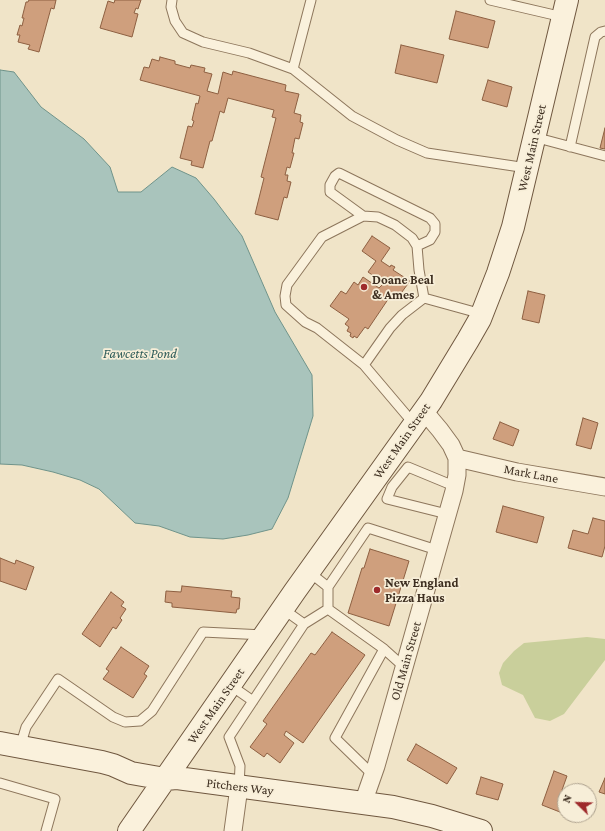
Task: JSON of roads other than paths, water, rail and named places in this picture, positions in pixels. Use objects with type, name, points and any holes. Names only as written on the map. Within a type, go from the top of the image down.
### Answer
[{"type":"main road","name":"West Main Street","points":[[129,831],[283,609],[419,418],[455,363],[482,314],[498,273],[513,227],[565,9]]},
{"type":"main road","name":"Pitchers Way","points":[[10,745],[102,762],[131,773],[165,779],[177,778],[393,806],[481,831]]},
{"type":"street","points":[[419,418],[440,430],[451,445],[457,458]]},
{"type":"street","name":"Old Main Street","points":[[363,803],[373,775],[447,514],[457,474],[457,458]]},
{"type":"street","name":"Mark Lane","points":[[457,458],[517,472],[605,487]]},
{"type":"street","points":[[233,831],[239,787]]},
{"type":"lane","points":[[172,0],[171,7],[175,21],[183,33],[203,42],[249,53],[293,69],[352,116],[397,140],[427,152],[527,168]]},
{"type":"lane","points":[[293,69],[311,0]]},
{"type":"lane","points":[[490,0],[565,9]]},
{"type":"lane","points":[[570,147],[595,37],[601,32],[605,31]]},
{"type":"lane","points":[[534,137],[605,156]]},
{"type":"lane","points":[[363,216],[330,192],[330,185],[335,176],[339,173],[430,218],[435,224],[435,232],[430,240],[417,246]]},
{"type":"lane","points":[[419,418],[364,365],[317,328],[305,322],[286,305],[285,296],[287,284],[322,237],[363,216],[378,217],[395,225],[412,238],[417,246],[419,270],[424,298]]},
{"type":"lane","points":[[424,298],[482,314]]},
{"type":"lane","points":[[364,365],[390,328],[402,315],[424,298]]},
{"type":"lane","points":[[447,514],[387,499],[392,486],[408,467],[454,486]]},
{"type":"lane","points":[[328,609],[328,587],[368,528],[437,550]]},
{"type":"lane","points":[[309,572],[328,587]]},
{"type":"lane","points":[[283,609],[304,624]]},
{"type":"lane","points":[[239,787],[240,766],[229,737],[304,624],[328,609]]},
{"type":"lane","points":[[328,609],[384,649],[404,667]]},
{"type":"lane","points":[[10,745],[26,727],[58,679],[113,717],[125,722],[140,721],[152,711],[203,632],[265,635]]},
{"type":"lane","points":[[373,775],[336,738],[384,649]]},
{"type":"lane","points":[[230,685],[253,700]]},
{"type":"lane","points":[[0,783],[55,799],[46,831]]},
{"type":"water","name":"Fawcetts Pond","points":[[0,70],[14,72],[41,107],[84,139],[110,167],[118,192],[141,192],[172,167],[196,178],[242,236],[275,312],[312,375],[313,416],[288,498],[272,529],[223,539],[190,537],[159,526],[135,523],[99,489],[80,480],[22,465],[0,464]]},
{"type":"place","name":"Doane Beal & Ames","points":[[364,287]]},
{"type":"place","name":"New England Pizza Haus","points":[[377,590]]}]
